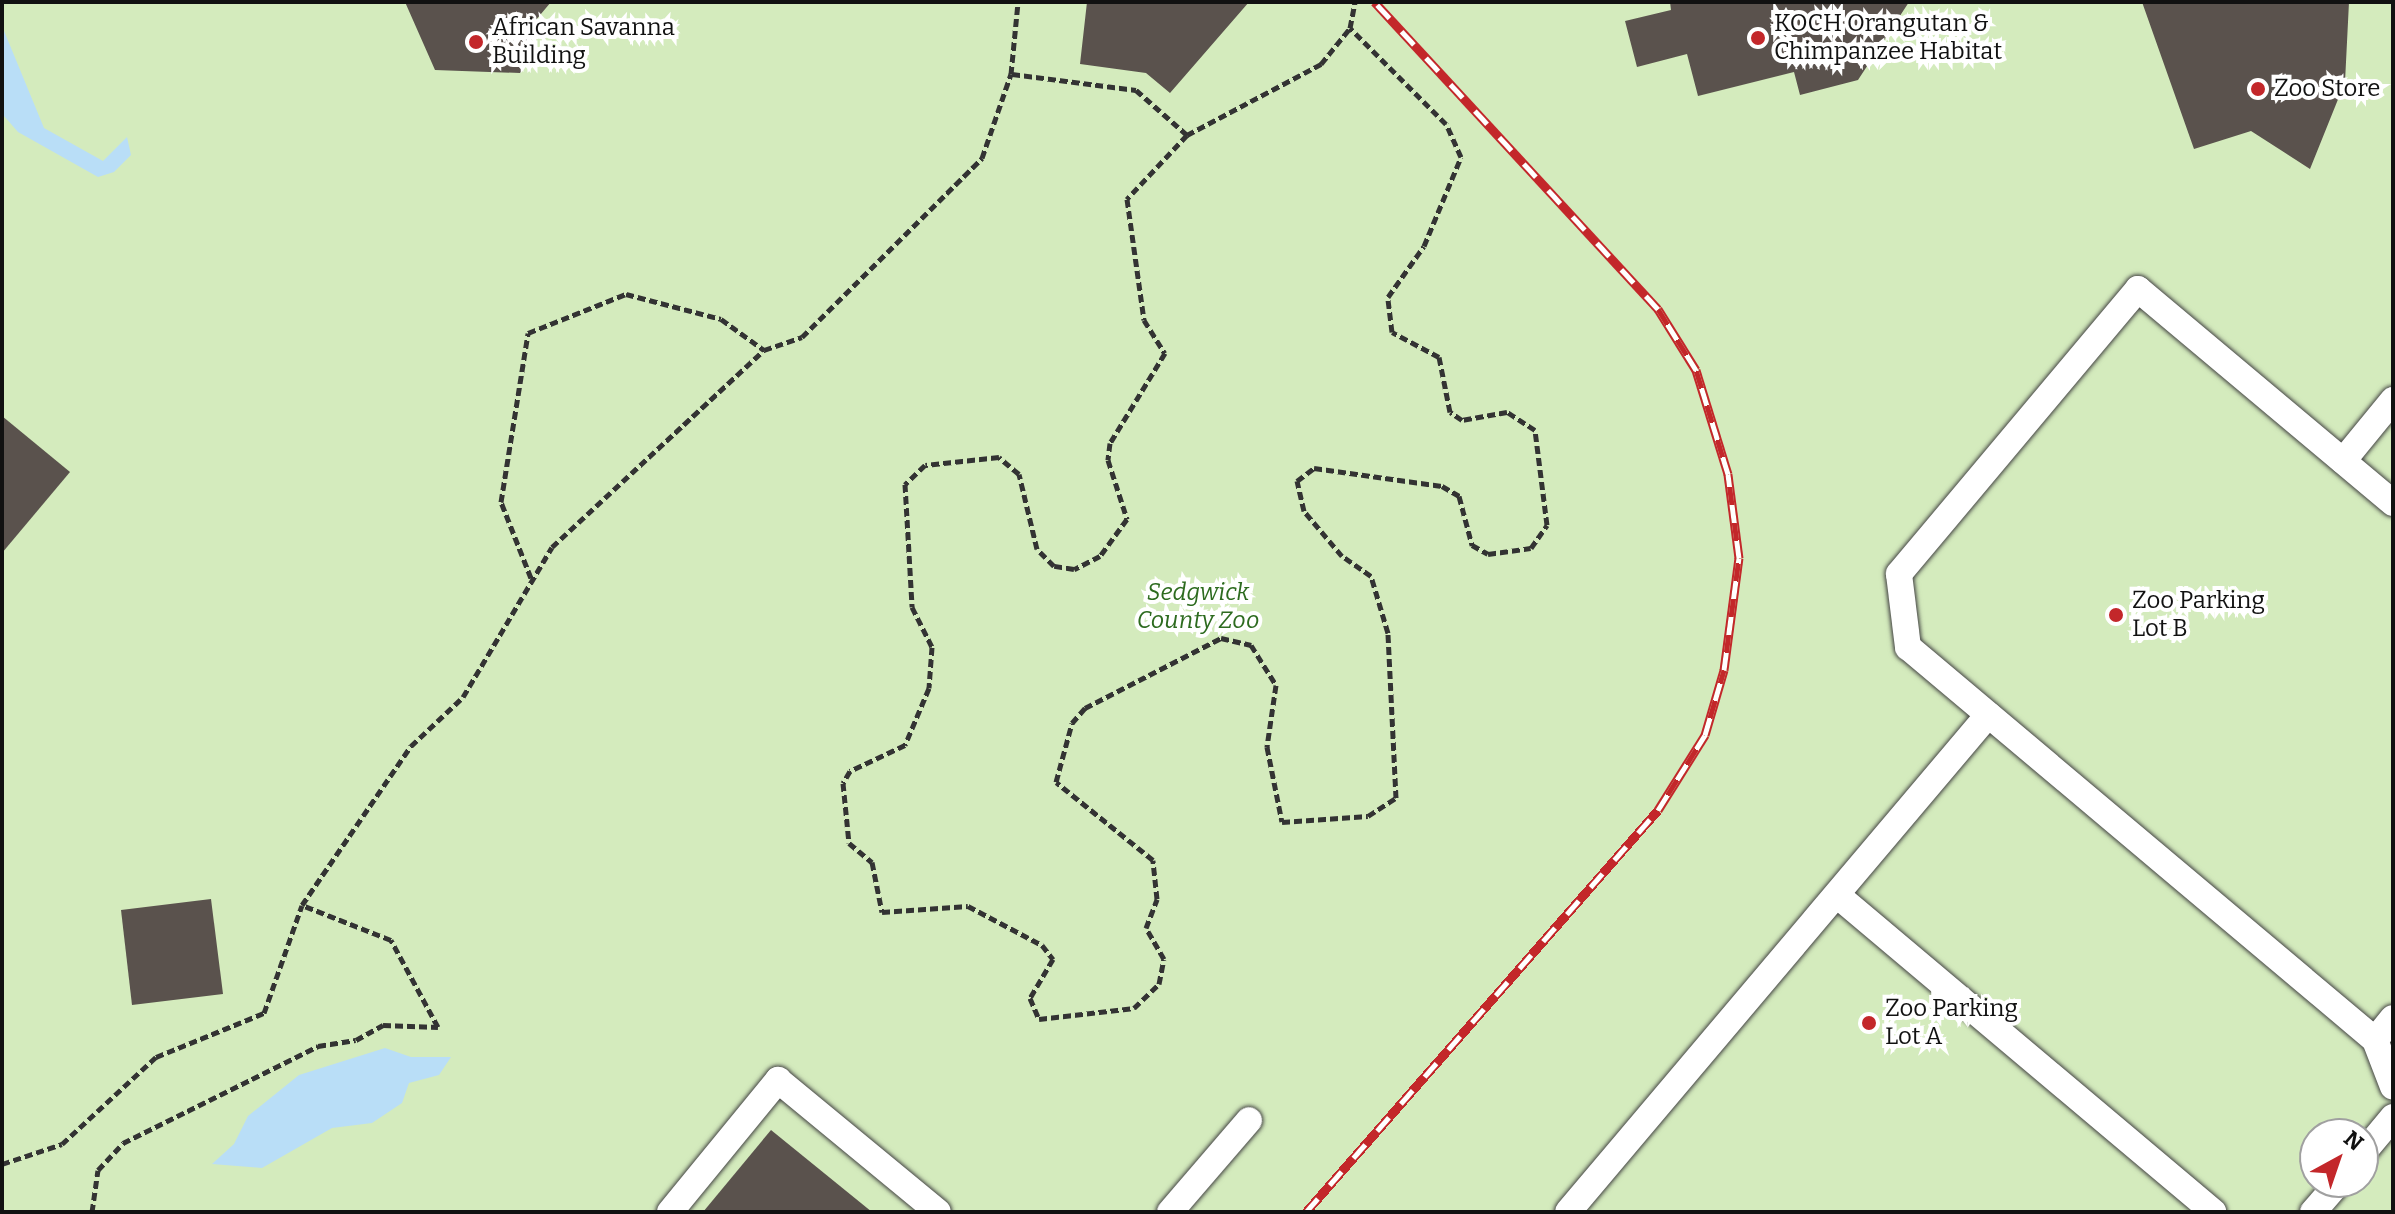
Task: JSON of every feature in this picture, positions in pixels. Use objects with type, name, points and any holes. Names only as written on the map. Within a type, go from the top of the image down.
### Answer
[{"type":"lane","points":[[2393,503],[2138,289],[1899,574],[1908,647],[2375,1040],[2393,1087]]},
{"type":"lane","points":[[2343,461],[2393,400]]},
{"type":"lane","points":[[1568,1212],[1988,715]]},
{"type":"lane","points":[[1837,895],[2213,1212]]},
{"type":"lane","points":[[2375,1040],[2393,1018]]},
{"type":"lane","points":[[670,1212],[778,1080],[938,1212]]},
{"type":"lane","points":[[2379,1134],[2393,1117]]},
{"type":"lane","points":[[1170,1212],[1249,1120]]},
{"type":"path","points":[[2,1164],[62,1144],[156,1057],[264,1013],[302,905],[411,746],[463,697],[552,547],[764,350],[802,337],[982,158],[1011,74],[1018,2]]},
{"type":"path","points":[[1350,28],[1446,124],[1461,157],[1424,246],[1388,297],[1392,332],[1439,357],[1450,412],[1462,420],[1507,412],[1535,430],[1547,525],[1531,548],[1488,554],[1472,545],[1459,496],[1442,486],[1314,468],[1297,481],[1304,511],[1342,556],[1371,576],[1388,633],[1396,798],[1368,816],[1282,822],[1267,747],[1276,685],[1251,645],[1221,638],[1085,708],[1072,723],[1056,782],[1153,860],[1157,899],[1146,928],[1164,959],[1159,984],[1134,1008],[1039,1019],[1030,998],[1053,959],[1042,945],[968,906],[882,912],[872,862],[849,843],[843,783],[850,771],[905,745],[929,688],[932,647],[912,607],[905,484],[925,465],[999,457],[1019,474],[1037,549],[1054,566],[1074,569],[1100,556],[1127,519],[1127,501],[1108,460],[1110,443],[1165,353],[1144,320],[1127,199],[1187,135],[1285,87],[1321,64],[1350,28],[1355,2]]},
{"type":"path","points":[[1011,74],[1136,90],[1187,135]]},
{"type":"path","points":[[532,579],[501,502],[528,333],[626,294],[721,319],[764,350]]},
{"type":"path","points":[[92,1212],[98,1170],[123,1143],[318,1046],[356,1040],[383,1025],[438,1027],[391,940],[302,905]]},
{"type":"green space","name":"Sedgwick County Zoo","points":[[2,2],[2393,2],[2393,1212],[2,1212]]},
{"type":"water","points":[[2,26],[44,128],[103,161],[127,137],[131,155],[114,172],[98,177],[18,132],[4,116]]},
{"type":"water","points":[[385,1048],[411,1057],[451,1057],[439,1075],[409,1083],[402,1103],[372,1123],[332,1128],[262,1168],[212,1164],[234,1144],[248,1116],[299,1075]]},
{"type":"building","name":"African Savanna Building","points":[[405,2],[551,2],[525,33],[535,55],[520,73],[435,70]]},
{"type":"building","points":[[1087,2],[1249,2],[1170,93],[1146,73],[1080,64]]},
{"type":"building","name":"KOCH Orangutan & Chimpanzee Habitat","points":[[1670,2],[1909,2],[1858,80],[1800,95],[1794,72],[1698,96],[1687,54],[1637,67],[1625,21],[1671,10]]},
{"type":"building","name":"Zoo Store","points":[[2142,2],[2349,2],[2345,82],[2310,169],[2251,131],[2194,149]]},
{"type":"building","points":[[2,416],[70,472],[2,553]]},
{"type":"building","points":[[211,899],[223,994],[132,1005],[121,910]]},
{"type":"building","points":[[771,1130],[872,1212],[703,1212]]},
{"type":"railway","points":[[1306,1212],[1658,810],[1705,735],[1724,670],[1739,558],[1728,474],[1696,370],[1658,309],[1375,2]]},
{"type":"place","name":"KOCH Orangutan & Chimpanzee Habitat","points":[[1758,38]]},
{"type":"place","name":"African Savanna Building","points":[[476,42]]},
{"type":"place","name":"Zoo Store","points":[[2258,89]]},
{"type":"place","name":"Zoo Parking Lot B","points":[[2116,615]]},
{"type":"place","name":"Zoo Parking Lot A","points":[[1869,1023]]}]
